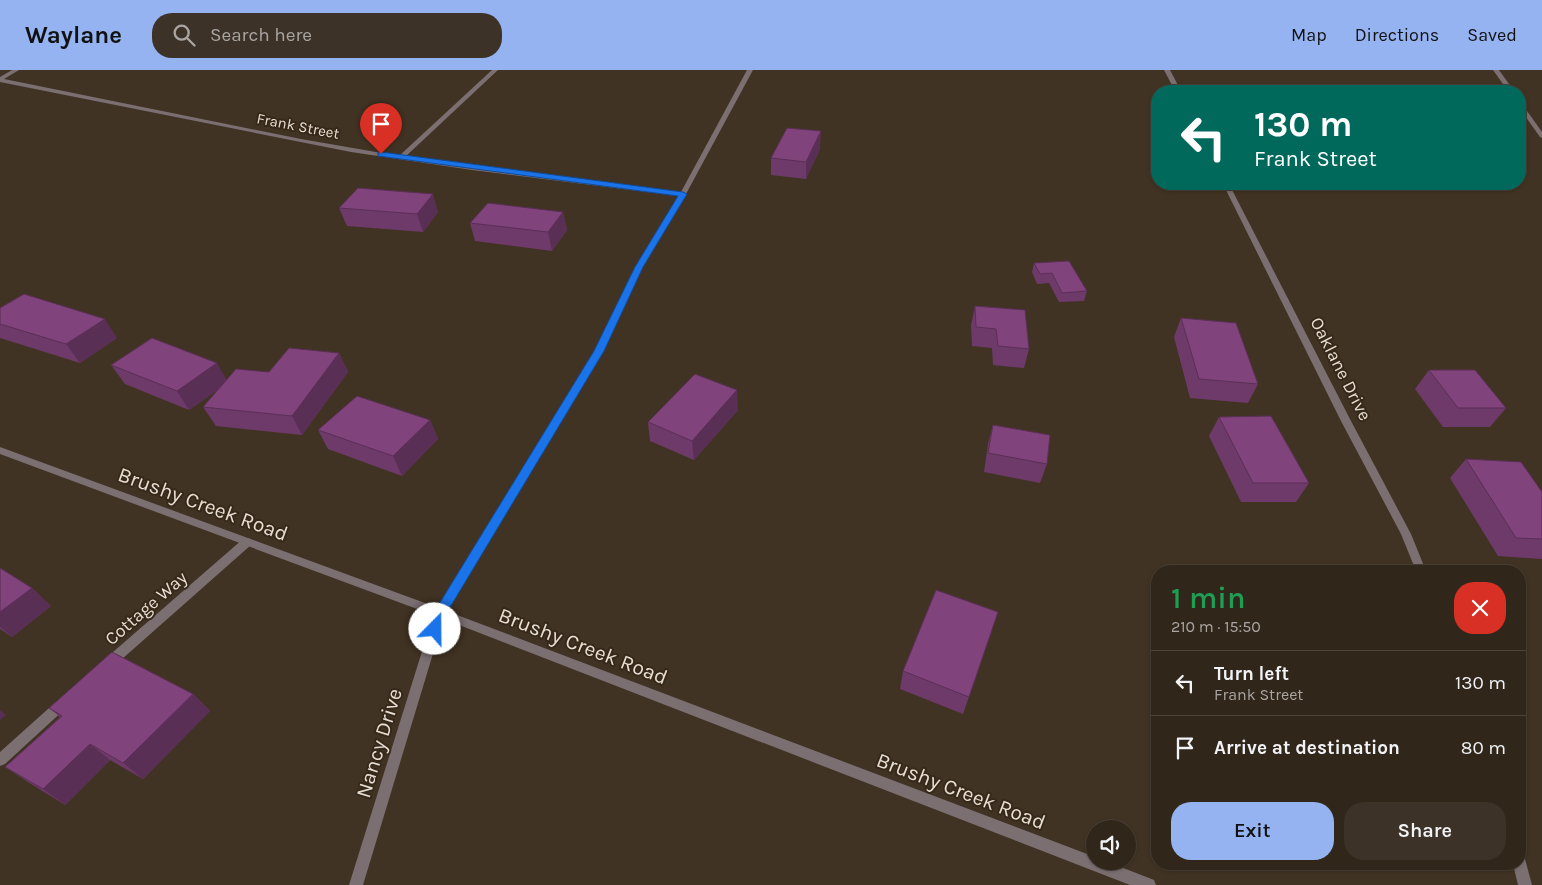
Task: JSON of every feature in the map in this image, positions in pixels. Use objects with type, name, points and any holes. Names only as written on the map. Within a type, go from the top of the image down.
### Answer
[{"type":"street","points":[[0,79],[16,70]]},
{"type":"street","points":[[400,158],[495,70]]},
{"type":"street","name":"Nancy Drive","points":[[356,885],[440,613],[599,351],[639,267],[683,194],[750,70]]},
{"type":"street","points":[[1167,70],[1175,85]]},
{"type":"street","points":[[1496,70],[1507,85]]},
{"type":"street","name":"Frank Street","points":[[0,79],[400,158],[683,194]]},
{"type":"street","points":[[1526,113],[1542,136]]},
{"type":"street","name":"Oaklane Drive","points":[[1229,190],[1346,421],[1406,534],[1419,565]]},
{"type":"street","name":"Brushy Creek Road","points":[[0,450],[440,613],[1149,885]]},
{"type":"street","name":"Cottage Way","points":[[99,672],[248,542]]},
{"type":"street","points":[[0,760],[70,698]]},
{"type":"street","points":[[1521,870],[1525,885]]},
{"type":"building","points":[[787,128],[821,131],[806,162],[771,158]]},
{"type":"building","points":[[358,188],[433,194],[417,214],[339,208]]},
{"type":"building","points":[[488,203],[563,212],[548,232],[470,223]]},
{"type":"building","points":[[1069,261],[1087,291],[1062,293],[1052,273],[1040,274],[1034,263]]},
{"type":"building","points":[[24,294],[105,319],[66,344],[0,324],[0,308]]},
{"type":"building","points":[[975,306],[1025,310],[1029,349],[998,346],[996,329],[976,327]]},
{"type":"building","points":[[1181,318],[1236,323],[1258,384],[1199,379]]},
{"type":"building","points":[[152,338],[217,363],[177,391],[111,365]]},
{"type":"building","points":[[289,348],[339,353],[292,416],[203,407],[236,369],[269,372]]},
{"type":"building","points":[[1429,370],[1475,370],[1506,408],[1458,408]]},
{"type":"building","points":[[695,374],[737,390],[692,441],[648,422]]},
{"type":"building","points":[[357,396],[430,420],[393,456],[318,430]]},
{"type":"building","points":[[1271,416],[1309,483],[1253,483],[1219,417]]},
{"type":"building","points":[[993,425],[1050,435],[1047,464],[988,453]]},
{"type":"building","points":[[1466,459],[1521,462],[1542,492],[1542,539],[1516,538]]},
{"type":"building","points":[[0,568],[32,588],[0,612]]},
{"type":"building","points":[[936,590],[998,612],[969,697],[903,671]]},
{"type":"building","points":[[112,652],[193,694],[123,763],[90,744],[43,789],[5,767],[62,716],[49,708]]},
{"type":"route","points":[[381,154],[683,194],[639,267],[599,351],[440,613],[435,629]]}]
